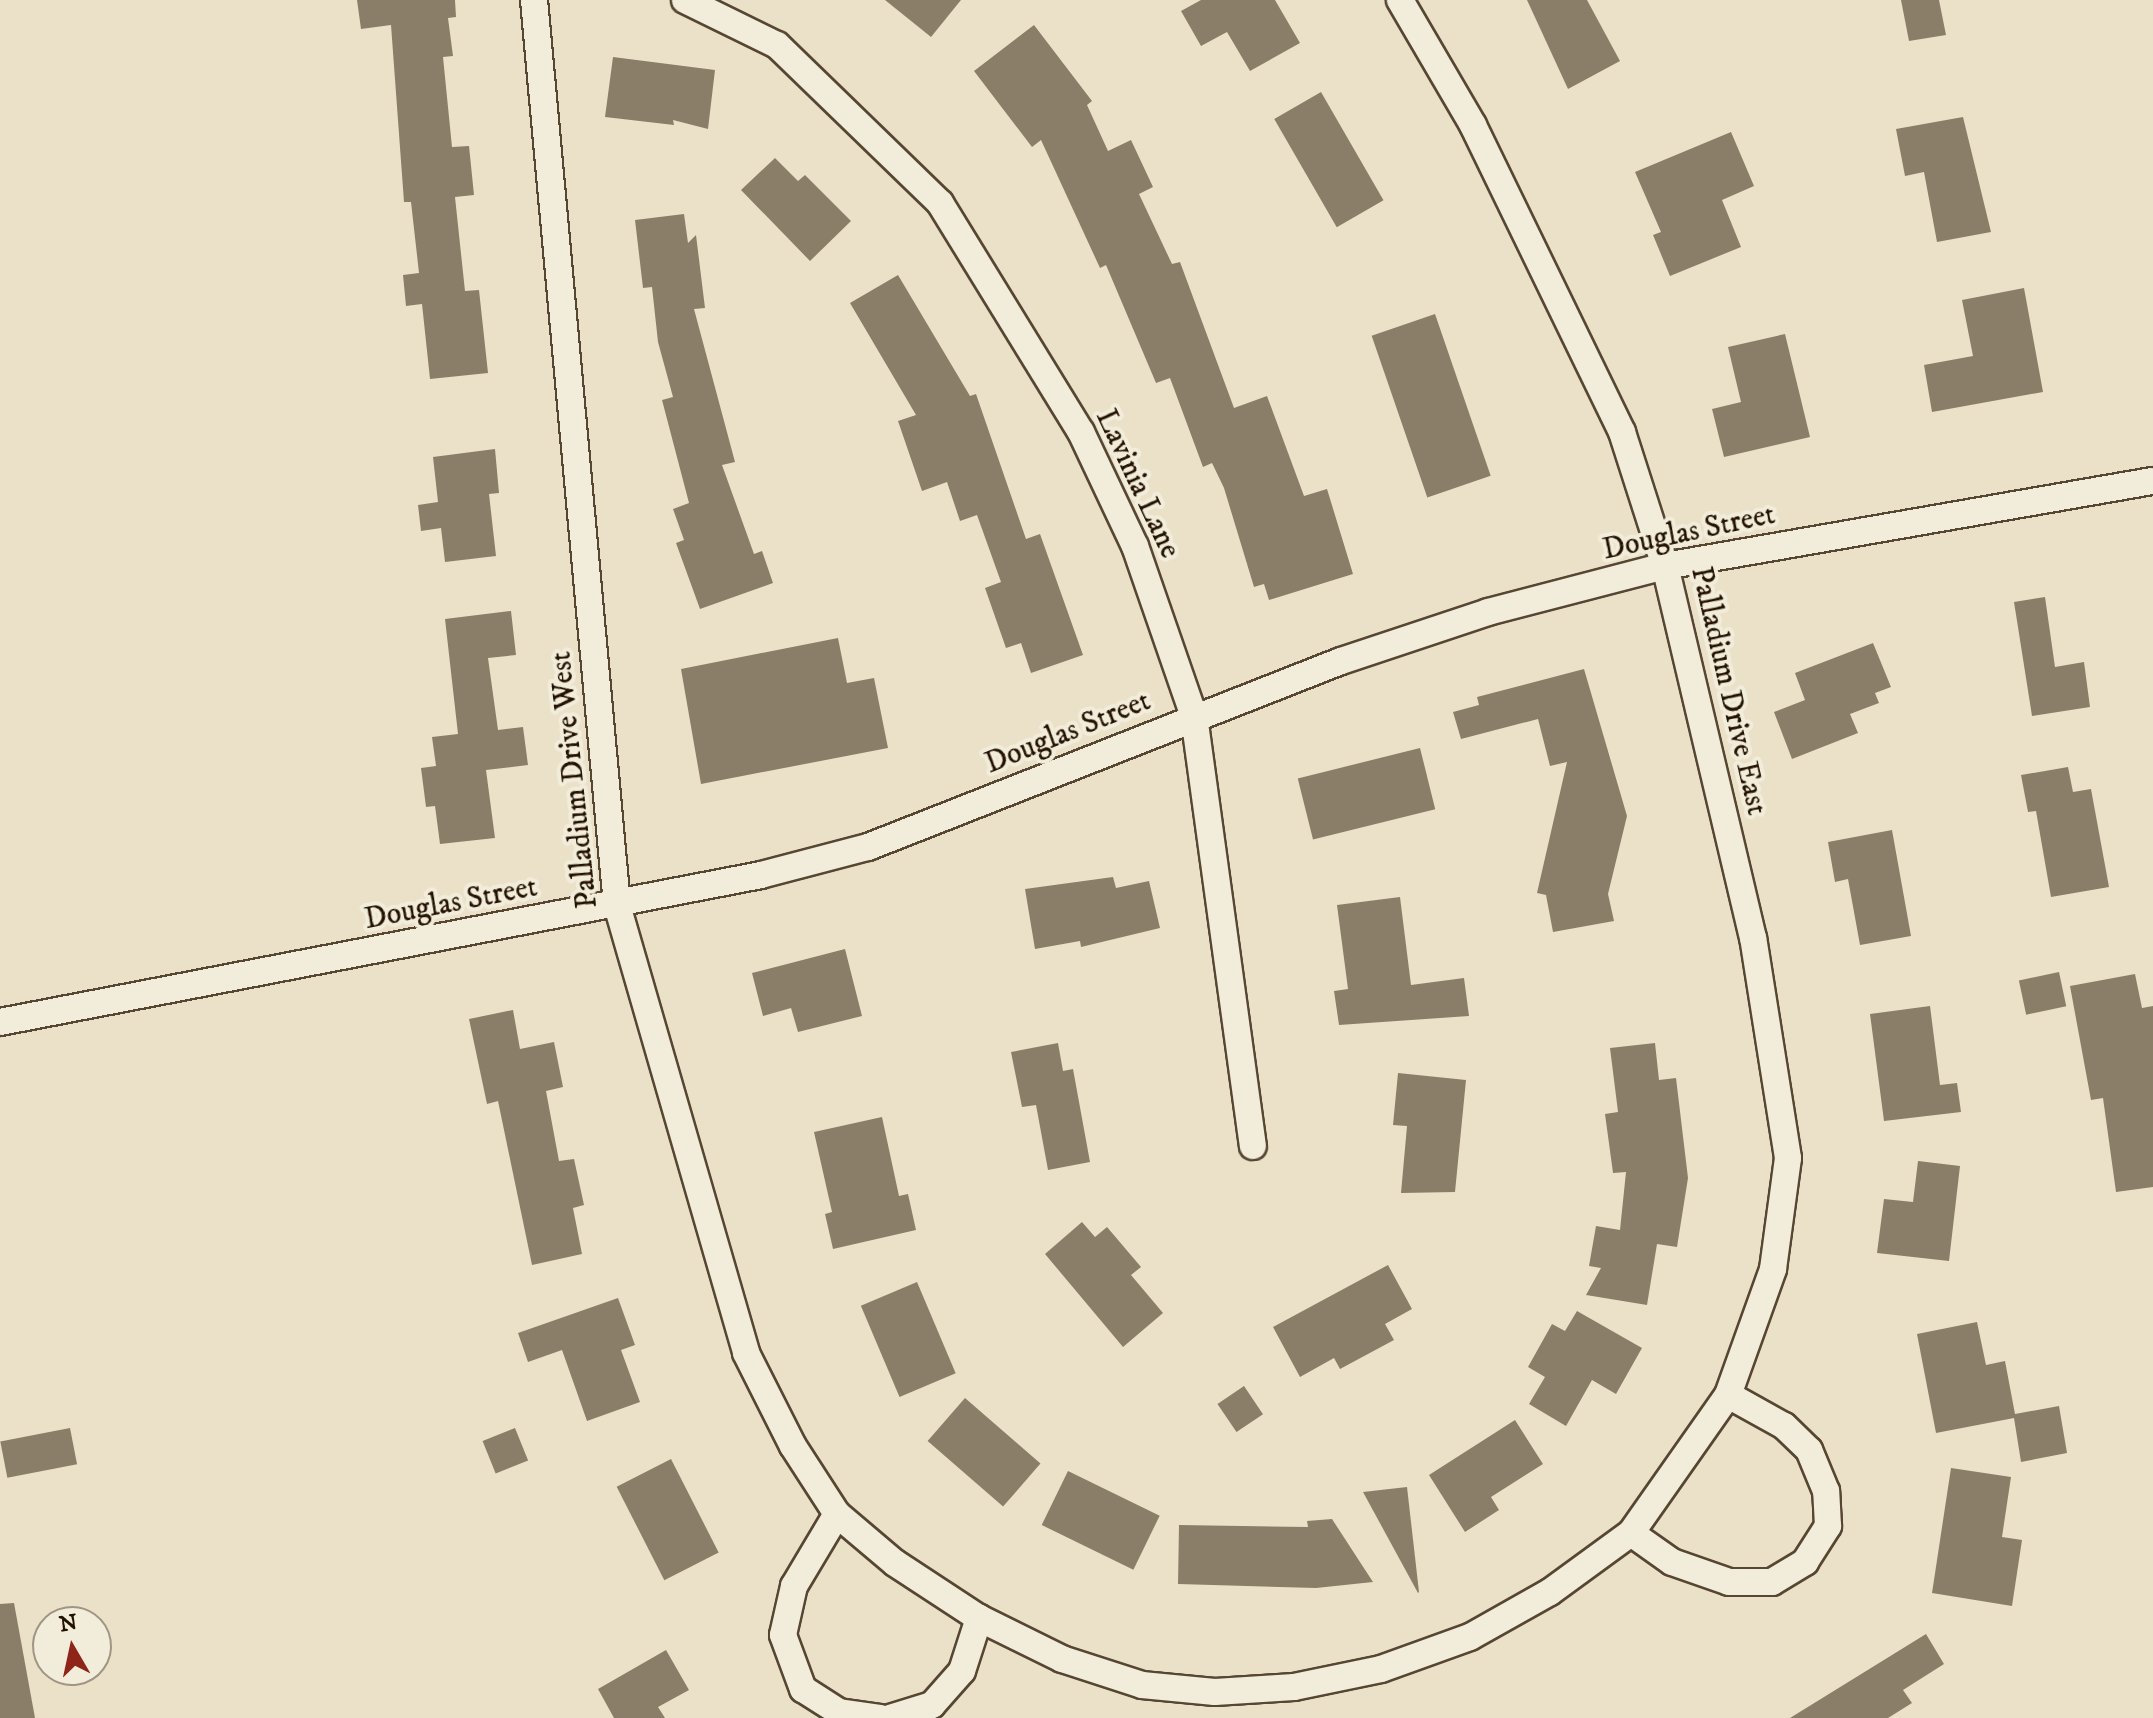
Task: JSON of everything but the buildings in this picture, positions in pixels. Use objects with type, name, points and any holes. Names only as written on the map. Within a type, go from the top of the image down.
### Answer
[{"type":"street","name":"Palladium Drive West","points":[[534,0],[617,905],[746,1353],[793,1446],[837,1514],[895,1563],[979,1618],[1062,1659],[1142,1685],[1215,1692],[1294,1687]]},
{"type":"street","name":"Lavinia Lane","points":[[685,0],[777,45],[940,203],[1081,432],[1135,546],[1194,716],[1253,1146]]},
{"type":"street","name":"Palladium Drive East","points":[[1294,1687],[1381,1669],[1470,1637],[1550,1592],[1631,1533],[1728,1395],[1773,1269],[1788,1158],[1753,938],[1665,566],[1622,432],[1473,125],[1400,0]]},
{"type":"street","name":"Douglas Street","points":[[0,1022],[617,905],[868,847],[1194,716],[1488,612],[1665,566],[2153,481]]},
{"type":"street","points":[[1631,1533],[1672,1562],[1729,1582],[1772,1582],[1805,1562],[1828,1526],[1826,1491],[1809,1450],[1784,1426],[1728,1395]]},
{"type":"street","points":[[837,1514],[794,1586],[783,1635],[803,1689],[839,1712],[880,1718]]},
{"type":"street","points":[[890,1718],[932,1705],[962,1671],[979,1618]]}]
